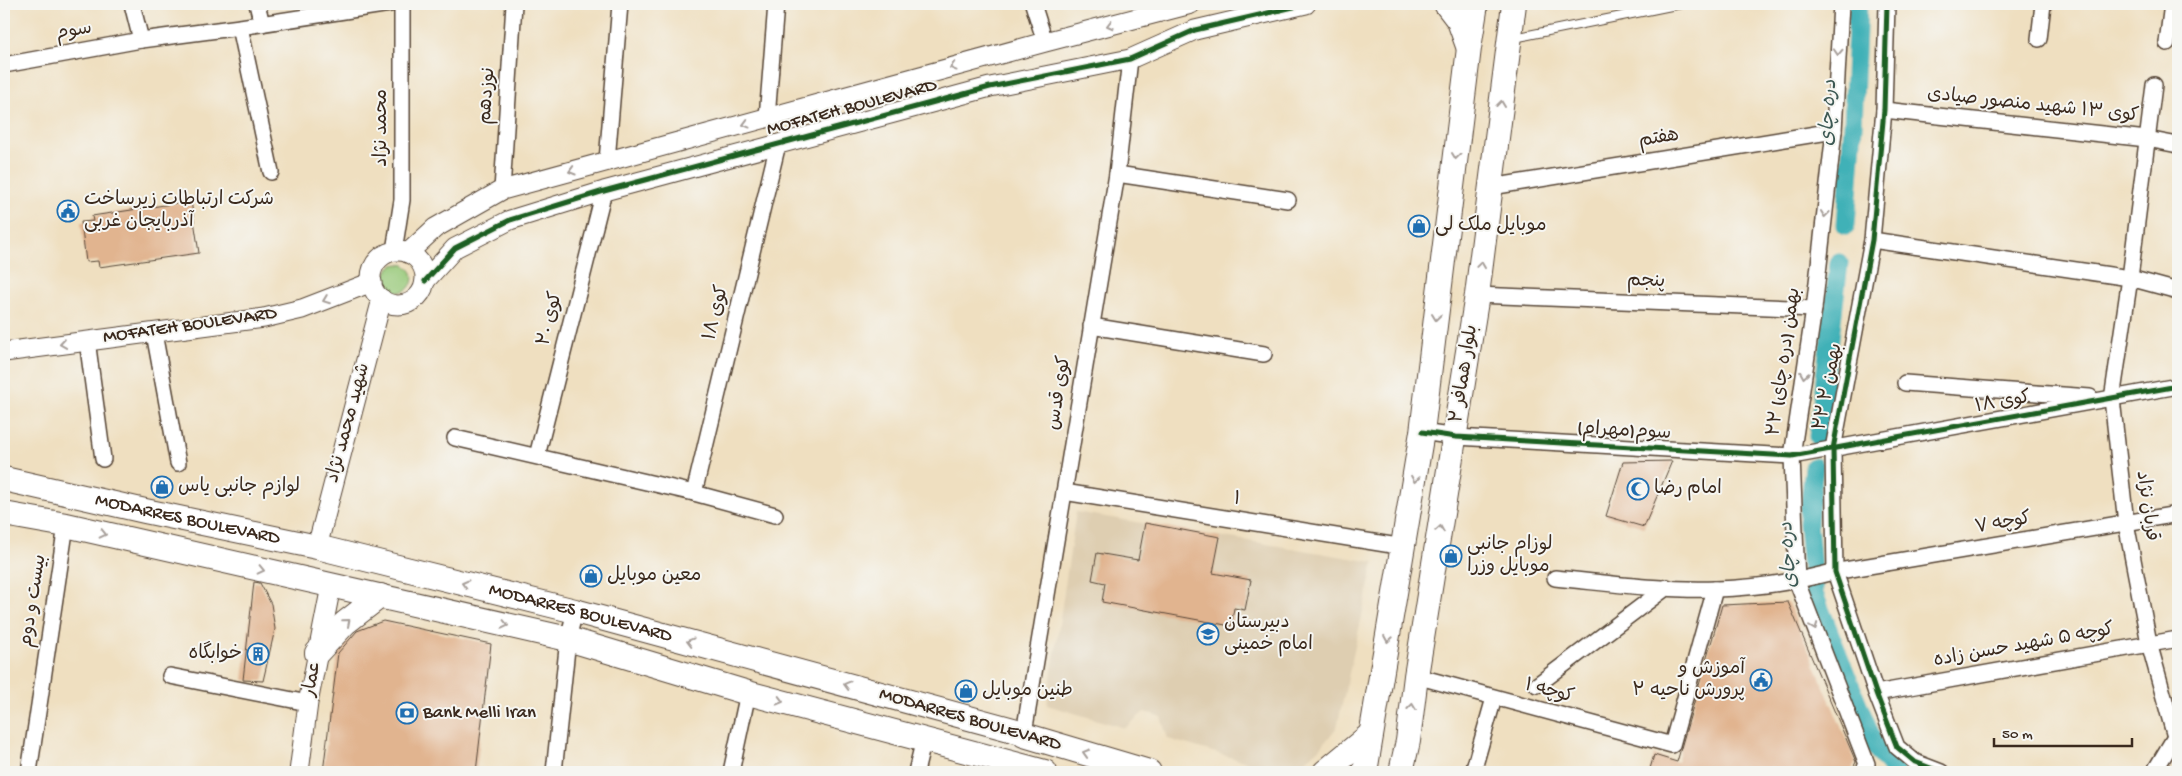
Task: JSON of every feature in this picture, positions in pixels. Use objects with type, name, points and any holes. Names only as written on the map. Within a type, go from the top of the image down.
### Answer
[{"type":"main road","points":[[1446,4],[1459,21],[1469,48]]},
{"type":"main road","name":"بلوار همافر ۲","points":[[1365,772],[1422,432],[1476,4]]},
{"type":"main road","name":"بلوار همافر ۲","points":[[1401,772],[1408,741],[1416,676],[1456,437],[1477,295],[1514,4]]},
{"type":"main road","name":"MODARRES BOULEVARD","points":[[4,479],[317,547],[575,611],[1024,734],[1149,772]]},
{"type":"main road","points":[[66,525],[72,494]]},
{"type":"main road","name":"MODARRES BOULEVARD","points":[[4,514],[66,525],[568,639],[748,693],[1045,772]]},
{"type":"main road","points":[[317,653],[345,623],[380,596]]},
{"type":"main road","points":[[1015,763],[1024,734]]},
{"type":"main road","points":[[1325,772],[1371,734]]},
{"type":"main road","points":[[1408,741],[1413,772]]},
{"type":"street","points":[[132,4],[141,40]]},
{"type":"street","points":[[257,4],[262,24]]},
{"type":"street","name":"سوم","points":[[4,65],[141,40],[390,4]]},
{"type":"street","name":"محمد نژاد","points":[[401,252],[402,4]]},
{"type":"street","name":"نوزدهم","points":[[502,190],[514,4]]},
{"type":"street","points":[[606,161],[620,4]]},
{"type":"street","points":[[767,118],[776,4]]},
{"type":"street","points":[[1033,4],[1045,42]]},
{"type":"street","name":"MOFATEH BOULEVARD","points":[[401,252],[435,228],[502,190],[1191,4]]},
{"type":"street","name":"MOFATEH BOULEVARD","points":[[425,281],[455,248],[510,220],[604,191],[990,87],[1130,59],[1195,30],[1306,4]]},
{"type":"street","name":"۲۲ بهمن (دره چای)","points":[[1841,4],[1834,131],[1814,309],[1792,456],[1797,582],[1867,764],[1863,772]]},
{"type":"street","name":"۲۲ بهمن ۲","points":[[1887,4],[1884,110],[1872,240],[1833,450],[1834,572],[1897,747],[1915,762],[1941,772]]},
{"type":"street","points":[[2039,39],[2043,4]]},
{"type":"street","points":[[2167,43],[2172,4]]},
{"type":"street","points":[[240,27],[272,172]]},
{"type":"street","name":"کوی قدس","points":[[1024,734],[1090,326],[1118,174],[1130,59]]},
{"type":"street","name":"قربان نژاد","points":[[2154,85],[2130,278],[2112,399],[2126,523],[2150,643],[2177,736]]},
{"type":"street","points":[[839,98],[846,126]]},
{"type":"street","name":"کوی ۱۳ شهید منصور صیادی","points":[[1884,110],[2178,144]]},
{"type":"street","name":"هفتم","points":[[1491,187],[1834,131]]},
{"type":"street","name":"کوی ۱۸","points":[[694,493],[778,144]]},
{"type":"street","points":[[1118,174],[1288,200]]},
{"type":"street","name":"کوی ۲۰","points":[[537,456],[604,191]]},
{"type":"street","points":[[1872,240],[2130,278],[2178,291]]},
{"type":"street","points":[[401,252],[419,261],[425,274],[425,281],[420,294],[409,302],[395,304],[382,299],[374,289],[372,282],[373,268],[382,257],[401,252]]},
{"type":"street","name":"MOFATEH BOULEVARD","points":[[4,352],[264,318],[302,309],[372,282]]},
{"type":"street","name":"پنجم","points":[[1477,295],[1814,309]]},
{"type":"street","name":"شهید محمد نژاد","points":[[317,547],[382,299]]},
{"type":"street","points":[[1090,326],[1264,354]]},
{"type":"street","points":[[154,333],[178,463]]},
{"type":"street","points":[[87,340],[103,458]]},
{"type":"street","points":[[1905,383],[2112,399]]},
{"type":"street","name":"کوی ۱۸","points":[[1792,456],[2178,386]]},
{"type":"street","name":"سوم(مهرام)","points":[[1422,432],[1456,437],[1792,456]]},
{"type":"street","points":[[455,438],[694,493],[775,515]]},
{"type":"street","name":"۱","points":[[1064,492],[1404,547]]},
{"type":"street","name":"کوچه ۷","points":[[1555,578],[1715,589],[1797,582],[1834,572],[2178,514]]},
{"type":"street","name":"بیست و دوم","points":[[28,772],[66,525]]},
{"type":"street","name":"عمار","points":[[299,772],[308,703],[331,586]]},
{"type":"street","points":[[1537,685],[1667,587]]},
{"type":"street","name":"کوچه ۱","points":[[1416,676],[1672,745],[1715,589]]},
{"type":"street","points":[[554,772],[568,639],[575,611]]},
{"type":"street","name":"کوچه ۵ شهید حسن زاده","points":[[1876,693],[2178,639]]},
{"type":"street","points":[[170,676],[308,703]]},
{"type":"street","points":[[731,772],[748,693]]},
{"type":"street","points":[[1472,772],[1494,698]]},
{"type":"street","points":[[2154,772],[2177,736]]},
{"type":"street","points":[[916,772],[924,739]]},
{"type":"lane","points":[[1509,39],[1681,4]]},
{"type":"shaded area","name":"دبیرستان امام خمینی","points":[[1076,512],[1374,562],[1337,727],[1322,746],[1306,760],[1289,767],[1271,769],[1168,739],[1161,717],[1153,714],[1144,712],[1125,728],[1047,705]]},
{"type":"green space","points":[[399,264],[409,268],[413,278],[409,288],[399,292],[389,288],[385,278],[389,268]]},
{"type":"building","points":[[191,201],[199,253],[99,267],[98,261],[86,262],[81,222],[93,221],[92,216]]},
{"type":"building","name":"امام رضا","points":[[1672,461],[1644,527],[1606,516],[1623,462]]},
{"type":"building","points":[[1145,523],[1220,537],[1213,573],[1251,580],[1245,610],[1234,608],[1231,626],[1102,602],[1105,583],[1092,580],[1097,553],[1138,560]]},
{"type":"building","name":"خوابگاه","points":[[254,582],[260,583],[271,604],[275,629],[263,681],[243,680]]},
{"type":"building","name":"آموزش و پرورش ناحیه ۲","points":[[1788,602],[1856,762],[1851,772],[1649,772],[1654,755],[1677,762],[1722,605]]},
{"type":"building","name":"Bank Melli Iran","points":[[383,621],[491,644],[476,772],[323,772],[338,653],[357,631]]},
{"type":"waterway","name":"دره چای","points":[[1846,225],[1853,126],[1858,4]]},
{"type":"waterway","name":"دره چای","points":[[1818,437],[1839,263]]},
{"type":"waterway","name":"دره چای","points":[[1814,467],[1808,523],[1814,594],[1875,747],[1895,772]]},
{"type":"cycle path","points":[[425,281],[455,248],[510,220],[604,191],[990,87],[1130,59],[1195,30],[1306,4]]},
{"type":"cycle path","points":[[1887,4],[1884,110],[1872,240],[1833,449],[1835,572],[1876,693],[1897,747],[1915,762],[1941,772]]},
{"type":"cycle path","points":[[1422,432],[1456,437],[1792,456],[2178,386]]},
{"type":"place","name":"شرکت ارتباطات زیرساخت آذربایجان غربی","points":[[68,211]]},
{"type":"place","name":"موبایل ملک لی","points":[[1419,226]]},
{"type":"place","name":"لوازم جانبی یاس","points":[[162,487]]},
{"type":"place","name":"امام رضا","points":[[1638,489]]},
{"type":"place","name":"لوزام جانبی موبایل وزرا","points":[[1451,556]]},
{"type":"place","name":"معین موبایل","points":[[591,576]]},
{"type":"place","name":"دبیرستان امام خمینی","points":[[1208,634]]},
{"type":"place","name":"خوابگاه","points":[[258,654]]},
{"type":"place","name":"آموزش و پرورش ناحیه ۲","points":[[1761,680]]},
{"type":"place","name":"طنین موبایل","points":[[966,691]]},
{"type":"place","name":"Bank Melli Iran","points":[[407,713]]}]
